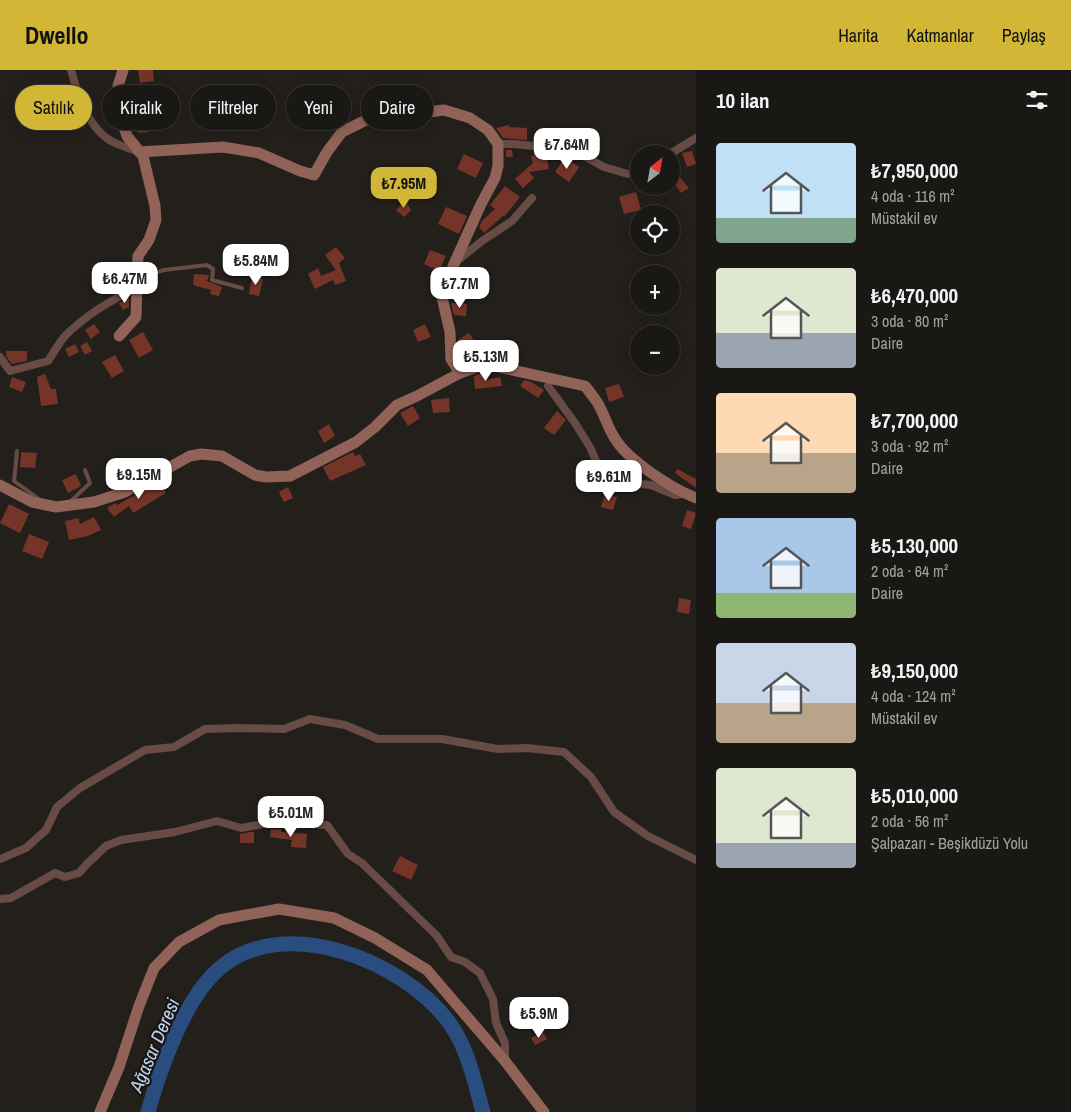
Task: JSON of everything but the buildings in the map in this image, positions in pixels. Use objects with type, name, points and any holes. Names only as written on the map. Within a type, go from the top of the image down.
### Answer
[{"type":"street","points":[[71,70],[79,96],[92,122],[112,141],[140,152],[223,147],[259,153],[314,175],[327,152],[342,132],[366,120],[444,110],[470,118],[488,130],[498,144],[498,166],[495,178],[454,264],[442,297],[450,332],[451,359],[460,373]]},
{"type":"street","points":[[119,336],[136,317],[138,256],[149,240],[156,220],[153,197],[143,156],[127,136],[122,121],[118,86],[123,70]]},
{"type":"street","points":[[680,148],[696,138]]},
{"type":"street","points":[[498,144],[573,150],[604,167],[630,173]]},
{"type":"street","points":[[454,264],[482,241],[512,221],[532,198]]},
{"type":"street","points":[[0,358],[10,371],[48,361],[65,336],[89,316],[138,283]]},
{"type":"street","points":[[0,485],[32,502],[56,507],[94,502],[125,492],[190,456],[201,454],[222,456],[255,475],[266,477],[290,476],[356,442],[375,427],[396,405],[460,373],[485,364],[585,386],[598,403],[614,437],[626,454],[684,494],[696,498]]},
{"type":"street","points":[[548,386],[590,447],[600,470],[618,482],[651,485],[675,495],[684,494]]},
{"type":"street","points":[[0,859],[26,848],[46,830],[57,807],[80,788],[145,750],[174,747],[205,729],[284,729],[310,719],[345,725],[378,739],[442,739],[498,749],[527,748],[564,752],[591,777],[614,812],[648,836],[696,860]]},
{"type":"street","points":[[0,899],[11,898],[55,872],[66,877],[79,873],[106,846],[121,840],[175,832],[217,820],[241,828],[276,822],[327,825],[348,854],[362,863],[437,936],[451,957],[465,962],[480,973],[493,999],[496,1023],[505,1043],[505,1061]]},
{"type":"street","points":[[100,1112],[119,1067],[154,968],[178,942],[219,920],[280,909],[334,918],[375,938],[427,970],[505,1061],[544,1112]]},
{"type":"lane","points":[[138,283],[164,270],[207,265],[213,269],[212,280],[242,288]]},
{"type":"lane","points":[[17,451],[14,480],[46,505]]},
{"type":"lane","points":[[65,506],[90,484],[84,470]]},
{"type":"waterway","name":"Ağasar Deresi","points":[[148,1112],[159,1075],[175,1035],[185,1015],[207,981],[220,968],[246,952],[276,945],[308,945],[341,951],[373,963],[402,980],[428,999],[448,1021],[461,1042],[470,1065],[483,1112]]}]
